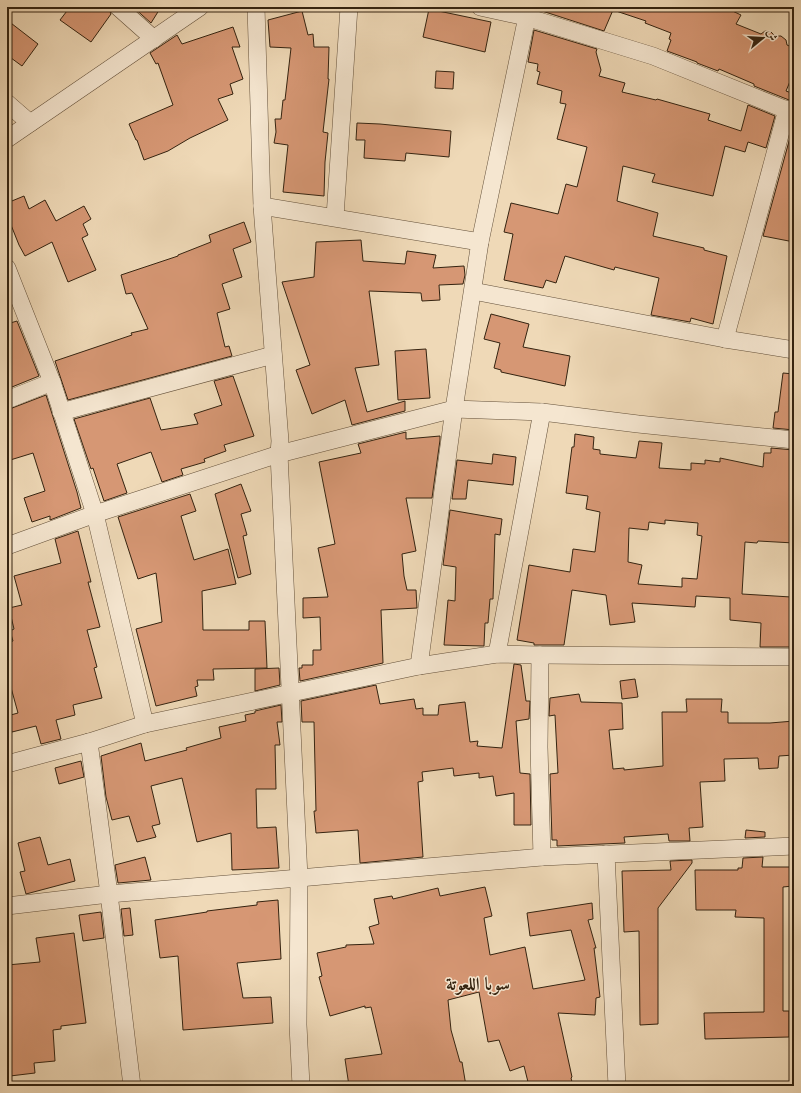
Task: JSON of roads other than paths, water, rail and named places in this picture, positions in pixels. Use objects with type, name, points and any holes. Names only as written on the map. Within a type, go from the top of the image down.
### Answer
[{"type":"street","points":[[118,7],[154,38]]},
{"type":"street","points":[[7,139],[200,7]]},
{"type":"street","points":[[256,7],[262,206],[280,441],[279,454],[299,878],[298,1025],[301,1086]]},
{"type":"street","points":[[335,217],[349,7]]},
{"type":"street","points":[[480,7],[527,12],[653,56],[790,111],[725,339]]},
{"type":"street","points":[[420,666],[454,409],[480,242],[527,12]]},
{"type":"street","points":[[7,103],[30,123]]},
{"type":"street","points":[[262,206],[480,242]]},
{"type":"street","points":[[7,268],[52,382],[95,514],[145,724]]},
{"type":"street","points":[[473,291],[725,339],[794,350]]},
{"type":"street","points":[[61,412],[273,355]]},
{"type":"street","points":[[7,400],[52,382]]},
{"type":"street","points":[[7,546],[95,514],[279,454],[454,409],[542,412],[638,424],[794,440]]},
{"type":"street","points":[[497,654],[542,412]]},
{"type":"street","points":[[7,764],[89,742],[145,724],[420,666],[497,654],[794,657]]},
{"type":"street","points":[[540,655],[539,747],[542,856]]},
{"type":"street","points":[[89,742],[132,1086]]},
{"type":"street","points":[[7,906],[109,894],[542,856],[794,846]]},
{"type":"street","points":[[606,854],[617,1086]]},
{"type":"district","name":"سوبا اللعوتة","points":[[478,984]]}]
